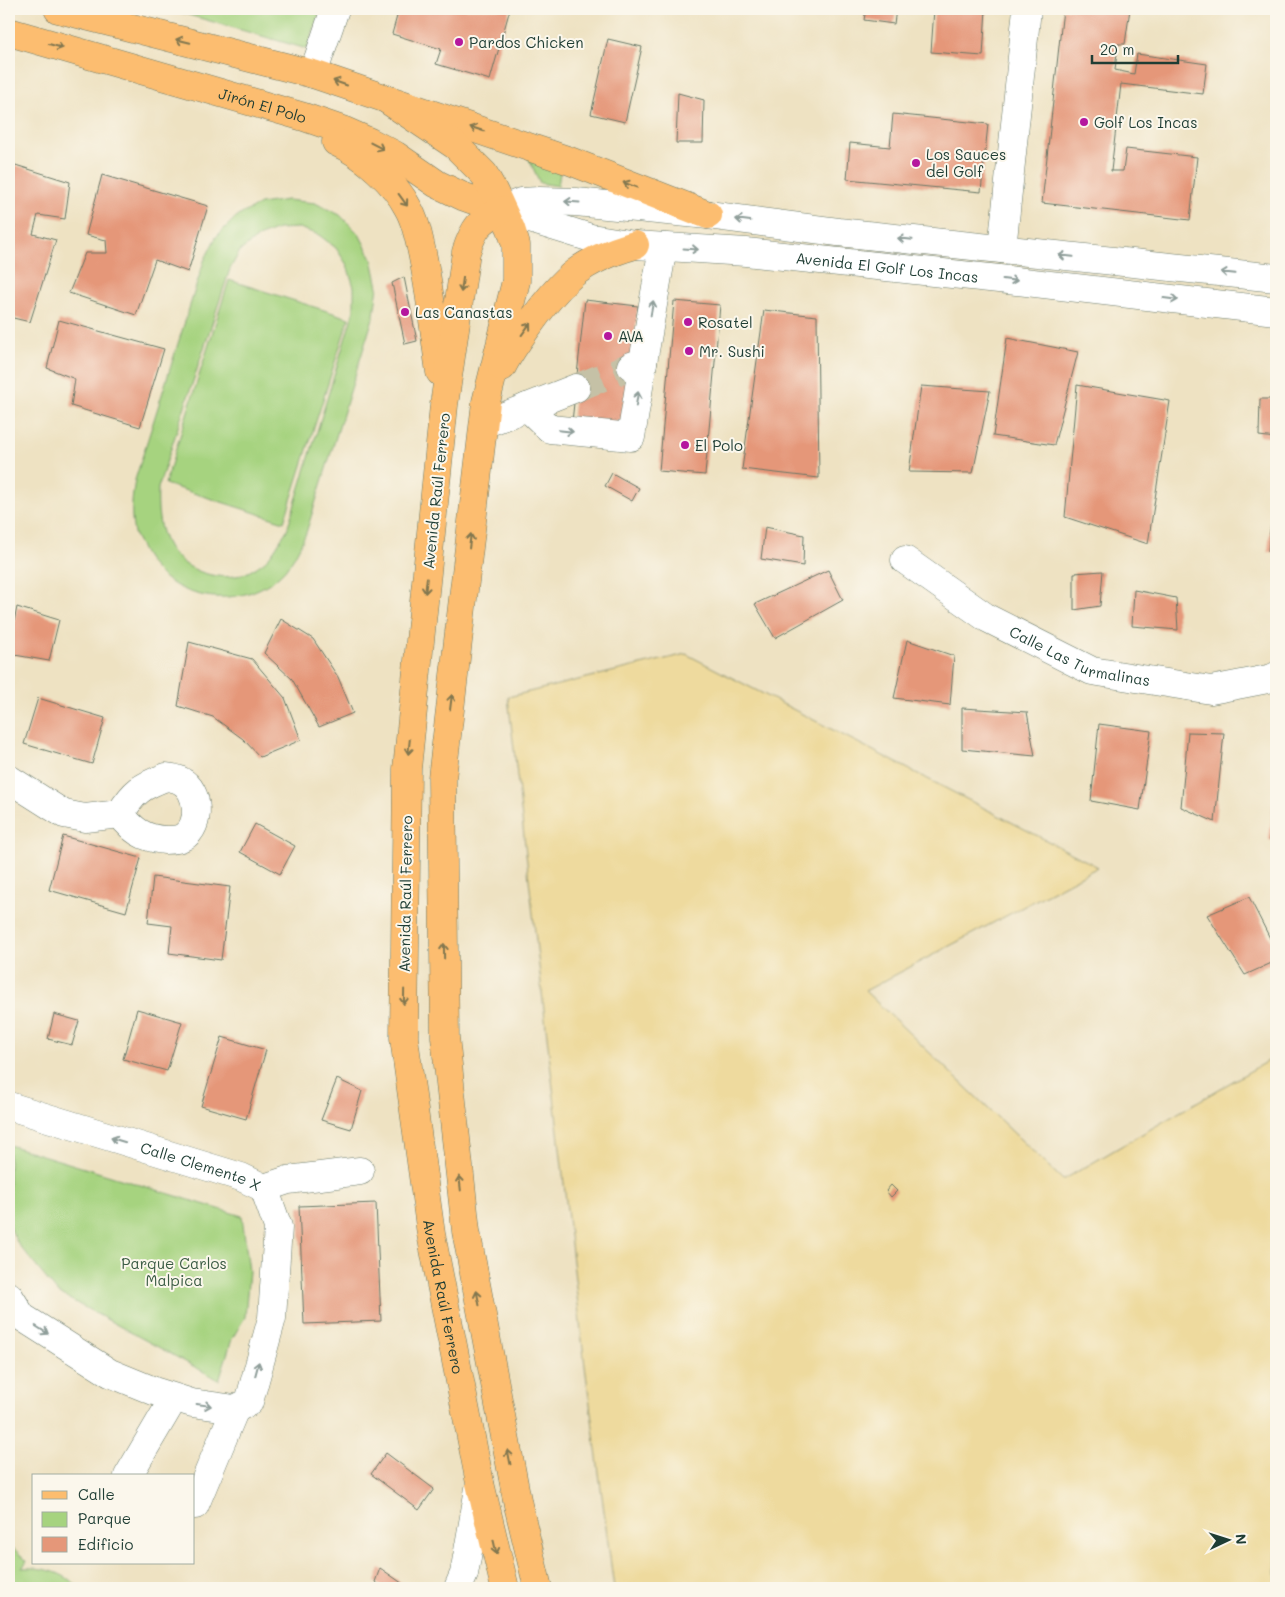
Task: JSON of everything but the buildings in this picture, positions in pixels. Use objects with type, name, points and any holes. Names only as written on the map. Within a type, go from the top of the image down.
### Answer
[{"type":"main road","points":[[58,9],[313,74],[570,161],[708,215]]},
{"type":"main road","name":"Jirón El Polo","points":[[9,32],[345,131],[395,155],[436,184],[462,196],[502,210]]},
{"type":"main road","points":[[212,91],[347,147],[386,178],[408,207],[416,227],[425,265],[444,405]]},
{"type":"main road","points":[[386,99],[456,146],[484,174],[511,229],[516,245],[516,281],[485,413],[442,778],[445,1037],[466,1232],[518,1505],[538,1588]]},
{"type":"main road","name":"Avenida Raúl Ferrero","points":[[502,210],[487,217],[477,227],[466,252],[444,405],[407,769],[404,1038],[430,1234],[480,1483],[505,1588]]},
{"type":"main road","points":[[485,413],[509,354],[547,300],[567,277],[593,260],[613,251],[635,245]]},
{"type":"street","points":[[313,74],[334,9]]},
{"type":"street","points":[[1002,249],[1027,9]]},
{"type":"street","name":"Avenida Raúl Ferrero","points":[[502,210],[521,202],[539,200],[708,215]]},
{"type":"street","name":"Avenida El Golf Los Incas","points":[[502,210],[591,238],[635,245],[746,252],[1276,311]]},
{"type":"street","name":"Avenida El Golf Los Incas","points":[[708,215],[838,232],[1276,278]]},
{"type":"street","points":[[527,407],[550,429],[631,437],[637,364],[663,247]]},
{"type":"street","points":[[485,413],[527,407],[576,388]]},
{"type":"street","name":"Calle Las Turmalinas","points":[[904,560],[987,618],[1092,671],[1211,690],[1276,676]]},
{"type":"street","points":[[9,779],[64,814],[85,818],[120,814]]},
{"type":"street","name":"Calle Clemente X","points":[[9,1106],[241,1178],[264,1188],[278,1227],[272,1318],[249,1402],[235,1409]]},
{"type":"street","points":[[264,1188],[288,1180],[360,1171]]},
{"type":"street","points":[[9,1296],[22,1317],[110,1373],[174,1398],[192,1403],[235,1409],[195,1505]]},
{"type":"street","points":[[129,1474],[174,1398]]},
{"type":"street","points":[[458,1588],[464,1574],[480,1483]]},
{"type":"green space","points":[[168,9],[321,9],[307,49]]},
{"type":"green space","points":[[527,155],[561,167],[558,186],[540,183]]},
{"type":"green space","points":[[287,200],[315,203],[340,215],[359,234],[372,259],[378,287],[374,315],[306,533],[293,559],[280,575],[257,590],[239,596],[201,595],[183,589],[167,579],[153,566],[142,550],[135,535],[132,519],[135,480],[204,261],[216,237],[236,217],[260,204]],"holes":[[[299,228],[319,235],[336,248],[347,265],[354,287],[354,310],[287,530],[268,558],[247,573],[221,576],[201,572],[175,556],[165,541],[159,519],[158,488],[230,269],[240,251],[258,237],[278,229]]]},
{"type":"green space","points":[[229,280],[349,318],[284,522],[165,484]]},
{"type":"green space","name":"Parque Carlos Malpica","points":[[9,1145],[242,1216],[249,1271],[245,1317],[232,1339],[219,1380],[58,1293],[18,1244],[9,1225]]},
{"type":"green space","points":[[13,1548],[27,1561],[22,1568],[38,1568],[60,1574],[79,1588],[9,1588],[9,1553]]},
{"type":"sand","points":[[686,654],[1098,867],[865,991],[1063,1180],[1276,1056],[1276,1588],[614,1588],[585,1366],[508,697]]},
{"type":"tunnel","points":[[576,388],[631,366]]},
{"type":"place","name":"Pardos Chicken","points":[[459,42]]},
{"type":"place","name":"Golf Los Incas","points":[[1084,122]]},
{"type":"place","name":"Los Sauces del Golf","points":[[916,163]]},
{"type":"place","name":"Las Canastas","points":[[405,312]]},
{"type":"place","name":"Rosatel","points":[[688,322]]},
{"type":"place","name":"AVA","points":[[608,336]]},
{"type":"place","name":"Mr. Sushi","points":[[689,351]]},
{"type":"place","name":"El Polo","points":[[685,445]]}]
